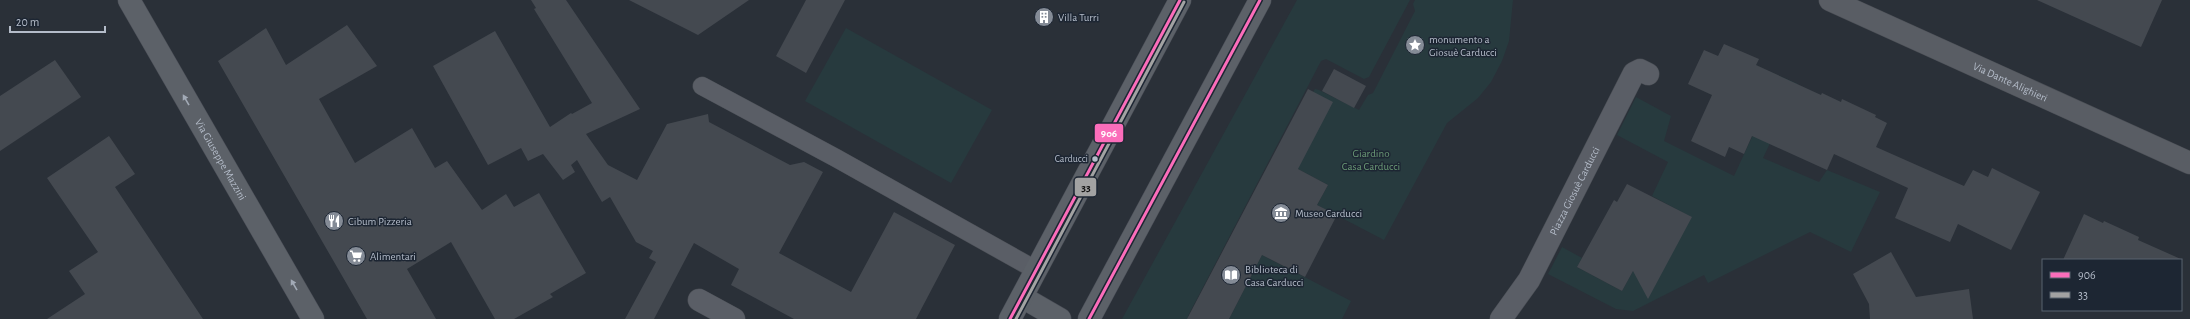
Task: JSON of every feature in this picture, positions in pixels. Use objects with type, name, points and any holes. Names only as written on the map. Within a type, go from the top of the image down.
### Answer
[{"type":"main road","name":"Via Giuseppe Mazzini","points":[[129,0],[313,319]]},
{"type":"main road","points":[[1010,319],[1180,0]]},
{"type":"main road","points":[[1089,319],[1260,0]]},
{"type":"main road","points":[[1022,298],[1060,319]]},
{"type":"street","name":"Via Dante Alighieri","points":[[1830,0],[2190,164]]},
{"type":"street","name":"Piazza Giosuè Carducci","points":[[1501,319],[1529,280],[1634,73],[1640,70],[1648,74]]},
{"type":"street","points":[[699,300],[734,319]]},
{"type":"lane","points":[[702,86],[836,158],[1036,270]]},
{"type":"green space","points":[[1297,0],[1410,0],[1369,77],[1364,79],[1326,59],[1321,61],[1188,316],[1193,319],[1122,319]]},
{"type":"green space","name":"Giardino Casa Carducci","points":[[1415,0],[1513,0],[1509,41],[1502,61],[1491,82],[1478,98],[1447,123],[1384,240],[1317,205],[1328,185],[1298,169],[1313,92],[1315,89],[1359,110],[1368,95],[1373,93],[1415,11],[1413,4]]},
{"type":"green space","points":[[846,28],[992,110],[951,183],[805,101]]},
{"type":"green space","points":[[1780,76],[1798,84],[1763,158],[1819,182],[1827,170],[1880,192],[1851,252],[1810,232],[1708,283],[1704,275],[1633,311],[1616,309],[1548,274],[1562,247],[1582,258],[1577,267],[1622,291],[1645,249],[1691,217],[1652,196],[1668,162],[1617,135],[1636,97],[1671,116],[1664,141],[1734,176]]},
{"type":"green space","points":[[1262,255],[1351,301],[1342,319],[1229,319]]},
{"type":"building","points":[[531,0],[566,0],[640,109],[586,134],[608,165],[637,180],[667,124],[708,114],[709,122],[790,165],[804,162],[823,172],[779,253],[851,292],[894,212],[955,245],[916,319],[794,319],[731,285],[739,269],[694,243],[654,319],[625,319],[656,262],[649,258],[653,251],[636,242],[610,197],[602,202],[577,160],[571,165],[575,172],[563,180],[543,154],[528,161],[521,148],[488,165],[433,66],[495,31],[550,127],[571,113],[572,114],[592,103],[534,9],[536,8]]},
{"type":"building","points":[[629,0],[749,0],[698,35]]},
{"type":"building","points":[[806,0],[845,0],[806,73],[776,56]]},
{"type":"building","points":[[2037,0],[2162,0],[2141,47]]},
{"type":"building","points":[[347,25],[377,66],[319,99],[355,163],[412,128],[435,168],[447,161],[482,210],[506,194],[514,207],[539,193],[586,273],[550,294],[553,297],[514,319],[495,319],[451,242],[407,269],[436,319],[367,319],[218,61],[266,28],[286,65]]},
{"type":"building","points":[[1724,44],[1759,59],[1756,65],[1821,95],[1822,93],[1841,102],[1842,99],[1876,115],[1875,117],[1887,123],[1876,147],[1964,186],[1973,170],[1988,177],[1992,168],[2040,192],[2011,250],[1958,224],[1950,242],[1895,218],[1908,188],[1834,154],[1827,170],[1752,136],[1744,154],[1729,147],[1725,157],[1691,141],[1712,95],[1688,84],[1704,50],[1718,56]]},
{"type":"building","points":[[55,60],[81,97],[0,151],[0,96]]},
{"type":"building","points":[[1334,69],[1366,86],[1354,108],[1322,91]]},
{"type":"building","points":[[1308,89],[1333,102],[1298,169],[1328,185],[1317,205],[1337,215],[1305,277],[1262,255],[1229,319],[1187,319]]},
{"type":"building","points":[[109,136],[135,174],[115,187],[203,319],[47,319],[85,294],[69,271],[98,252],[47,178]]},
{"type":"building","points":[[1627,184],[1692,217],[1648,299],[1633,271],[1622,291],[1577,267],[1614,200],[1617,202]]},
{"type":"building","points":[[2084,214],[2103,223],[2104,221],[2139,237],[2138,240],[2181,259],[2063,259]]},
{"type":"building","points":[[1891,252],[1916,297],[1969,289],[1973,319],[1870,319],[1869,304],[1853,274]]},
{"type":"transit line","name":"906","points":[[1010,319],[1180,0]]},
{"type":"transit line","name":"906","points":[[1089,319],[1260,0]]},
{"type":"transit line","name":"33","points":[[1016,319],[1184,2]]},
{"type":"place","name":"Villa Turri","points":[[1044,17]]},
{"type":"place","name":"monumento a Giosuè Carducci","points":[[1415,45]]},
{"type":"place","name":"Carducci","points":[[1095,159]]},
{"type":"place","name":"Museo Carducci","points":[[1281,213]]},
{"type":"place","name":"Cibum Pizzeria","points":[[334,221]]},
{"type":"place","name":"Alimentari","points":[[356,256]]},
{"type":"place","name":"Biblioteca di Casa Carducci","points":[[1231,275]]}]
